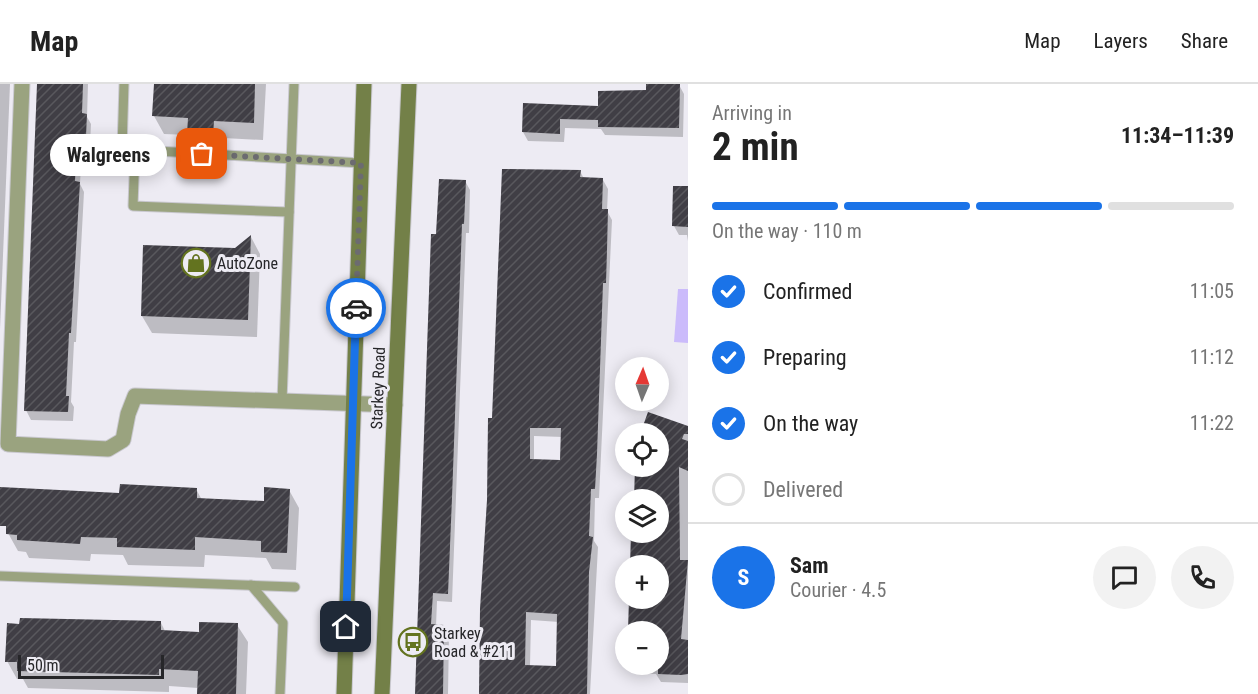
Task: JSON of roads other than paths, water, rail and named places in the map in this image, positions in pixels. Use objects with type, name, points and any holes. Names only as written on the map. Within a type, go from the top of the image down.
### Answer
[{"type":"main road","name":"Starkey Road","points":[[344,694],[364,84]]},
{"type":"main road","name":"Starkey Road","points":[[382,694],[409,84]]},
{"type":"street","points":[[22,84],[8,444],[108,449],[123,440],[128,414],[135,396],[395,405]]},
{"type":"lane","points":[[124,84],[122,149],[361,163]]},
{"type":"lane","points":[[282,401],[294,84]]},
{"type":"lane","points":[[135,150],[133,206],[289,212]]},
{"type":"lane","points":[[0,576],[295,587]]},
{"type":"lane","points":[[251,585],[283,624],[280,694]]},
{"type":"place","name":"Walgreens","points":[[202,154]]},
{"type":"place","name":"AutoZone","points":[[196,263]]},
{"type":"place","name":"Starkey Road & #211","points":[[413,642]]}]
